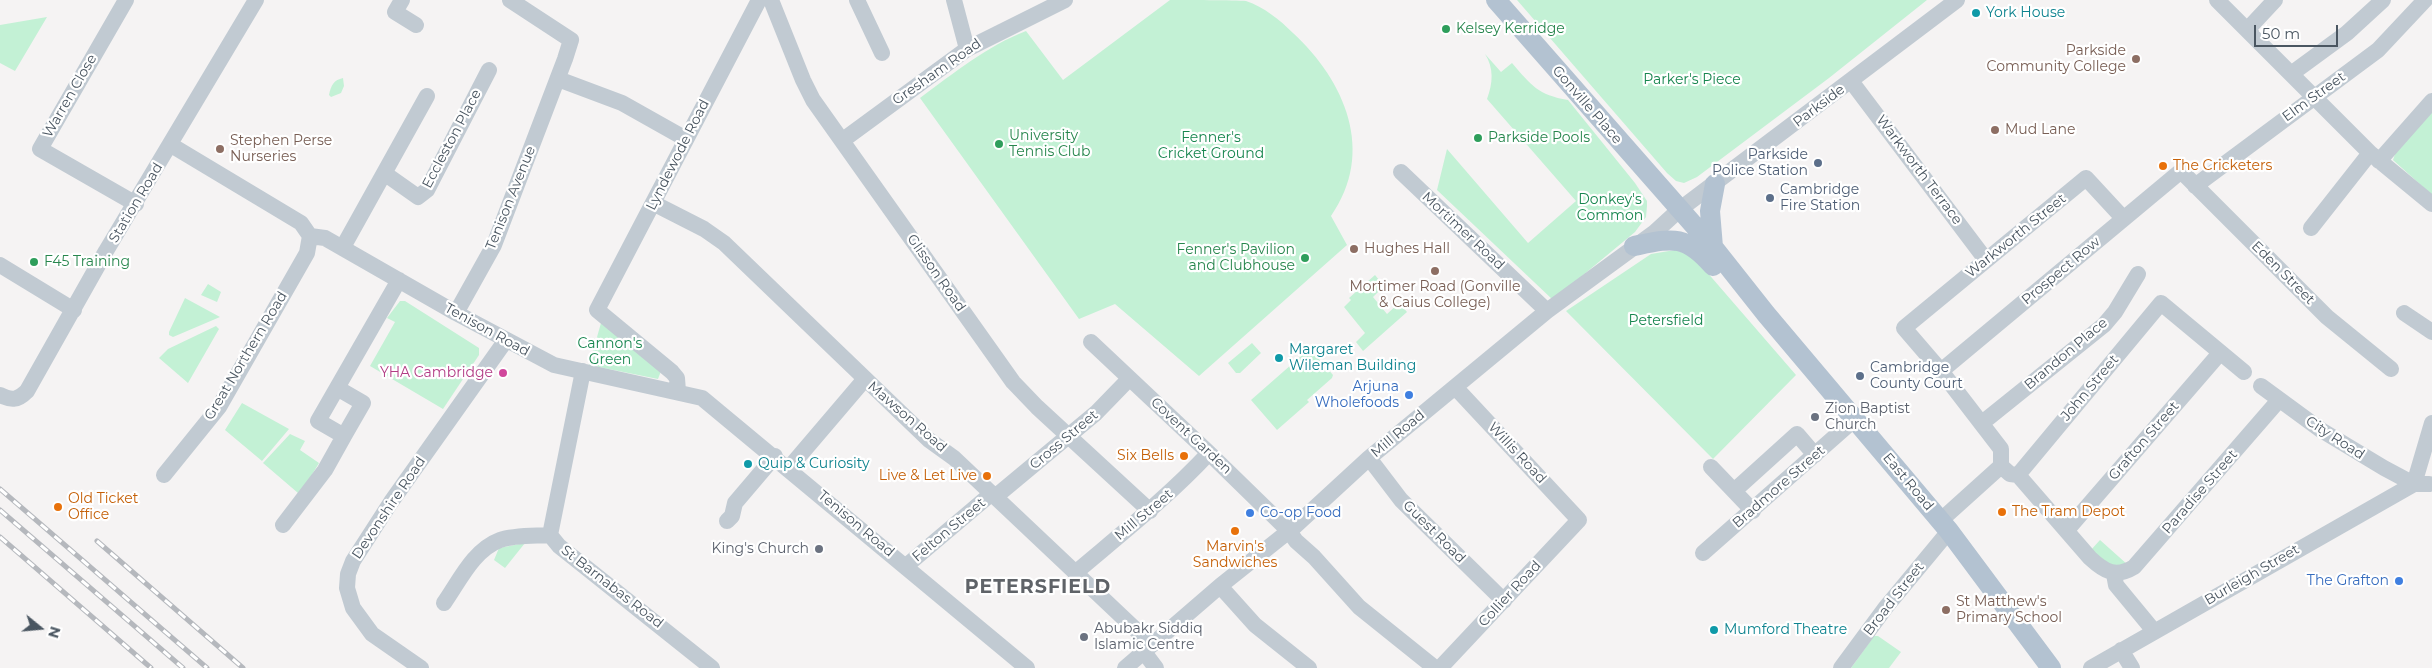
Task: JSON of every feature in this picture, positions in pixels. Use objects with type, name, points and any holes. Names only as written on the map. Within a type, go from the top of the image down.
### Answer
[{"type":"main road","name":"Gonville Place","points":[[1496,0],[1680,210]]},
{"type":"main road","points":[[1713,247],[1710,211],[1715,184]]},
{"type":"main road","name":"East Road","points":[[1680,210],[1713,247],[1766,314],[1945,526],[2051,668]]},
{"type":"main road","points":[[1634,246],[1677,240],[1697,248],[1738,294],[1766,314]]},
{"type":"street","name":"Warren Close","points":[[126,0],[40,149],[136,204]]},
{"type":"street","name":"Station Road","points":[[6,397],[21,397],[27,391],[256,0]]},
{"type":"street","points":[[402,0],[395,12],[416,25]]},
{"type":"street","name":"Tenison Avenue","points":[[456,313],[494,245],[558,79],[571,40],[510,0]]},
{"type":"street","name":"Lyndewode Road","points":[[678,391],[677,378],[672,372],[597,310],[760,0]]},
{"type":"street","name":"Glisson Road","points":[[771,0],[813,100],[1013,382],[1037,407],[1070,435],[1150,511]]},
{"type":"street","points":[[857,0],[882,52]]},
{"type":"street","points":[[954,0],[967,49]]},
{"type":"street","name":"Gresham Road","points":[[843,140],[967,49],[1064,0]]},
{"type":"street","name":"Parkside","points":[[1680,210],[1957,0]]},
{"type":"street","points":[[2216,0],[2313,98],[2375,157],[2432,204]]},
{"type":"street","points":[[2247,30],[2275,0]]},
{"type":"street","points":[[2291,74],[2348,33],[2382,0]]},
{"type":"street","name":"Elm Street","points":[[2195,186],[2378,50],[2425,0]]},
{"type":"street","name":"Eccleston Place","points":[[384,173],[418,197],[427,190],[488,70]]},
{"type":"street","points":[[558,79],[622,103],[686,139]]},
{"type":"street","name":"Warkworth Terrace","points":[[1851,81],[1986,260]]},
{"type":"street","points":[[343,247],[427,96]]},
{"type":"street","points":[[2311,228],[2375,157],[2432,101]]},
{"type":"street","name":"Tenison Road","points":[[171,145],[286,214],[308,232],[343,247],[456,313],[554,365],[678,391],[702,398],[775,456],[1027,668]]},
{"type":"street","name":"Eden Street","points":[[2181,171],[2327,317],[2391,369]]},
{"type":"street","name":"Prospect Row","points":[[1941,372],[2181,171]]},
{"type":"street","name":"Mortimer Road","points":[[1401,172],[1547,311]]},
{"type":"street","name":"Warkworth Street","points":[[1941,372],[1904,328],[2086,178],[2123,218]]},
{"type":"street","name":"Mawson Road","points":[[653,203],[714,235],[864,380],[929,440],[954,458],[1075,573],[1148,648],[1156,668]]},
{"type":"street","name":"Mill Road","points":[[1125,668],[1220,586],[1289,531],[1369,458],[1547,311],[1680,210]]},
{"type":"street","name":"Great Northern Road","points":[[164,475],[219,407],[307,253],[308,232]]},
{"type":"street","points":[[0,265],[74,310]]},
{"type":"street","name":"Brandon Place","points":[[1982,423],[2104,325],[2115,312],[2138,274]]},
{"type":"street","points":[[344,436],[318,421],[399,280]]},
{"type":"street","name":"John Street","points":[[2022,469],[2161,303],[2220,353]]},
{"type":"street","points":[[2404,312],[2432,332]]},
{"type":"street","name":"Devonshire Road","points":[[421,668],[372,634],[353,608],[347,588],[348,574],[353,560],[391,502],[506,340]]},
{"type":"street","name":"Covent Garden","points":[[1091,342],[1289,531],[1296,541],[1359,607],[1435,668]]},
{"type":"street","points":[[2220,353],[2244,372]]},
{"type":"street","name":"Grafton Street","points":[[2067,530],[2220,353]]},
{"type":"street","name":"St Barnabas Road","points":[[583,371],[550,535],[559,546],[712,668]]},
{"type":"street","points":[[1941,372],[2001,449],[2001,466],[2010,474],[2022,469],[2067,530],[2092,560],[2103,570],[2114,574],[2116,585],[2154,631]]},
{"type":"street","name":"Cross Street","points":[[993,496],[1096,413],[1129,379]]},
{"type":"street","points":[[789,468],[864,380]]},
{"type":"street","name":"City Road","points":[[2261,386],[2321,430],[2384,468],[2422,484]]},
{"type":"street","name":"Willis Road","points":[[1455,387],[1579,520]]},
{"type":"street","points":[[283,525],[326,470],[363,404],[337,388]]},
{"type":"street","name":"Paradise Street","points":[[2114,574],[2125,572],[2134,567],[2279,400]]},
{"type":"street","name":"Bradmore Street","points":[[1703,553],[1753,511],[1855,419]]},
{"type":"street","points":[[2422,484],[2432,423]]},
{"type":"street","points":[[1734,491],[1797,434],[1815,455]]},
{"type":"street","name":"Mill Street","points":[[1075,573],[1150,511],[1182,482],[1209,453]]},
{"type":"street","points":[[727,520],[732,516],[735,503],[775,456]]},
{"type":"street","name":"Guest Road","points":[[1369,458],[1402,500],[1504,601]]},
{"type":"street","name":"Broad Street","points":[[1841,668],[1945,526],[2001,466]]},
{"type":"street","points":[[1711,467],[1753,511]]},
{"type":"street","name":"Burleigh Street","points":[[2091,668],[2154,631],[2422,484]]},
{"type":"street","name":"Felton Street","points":[[906,566],[993,496]]},
{"type":"street","name":"Collier Road","points":[[1440,668],[1579,520]]},
{"type":"street","points":[[444,604],[475,558],[489,546],[501,540],[550,535]]},
{"type":"street","points":[[1220,586],[1255,625],[1309,668]]},
{"type":"street","points":[[2121,650],[2132,668]]},
{"type":"green space","name":"Fenner's Cricket Ground","points":[[1170,0],[1246,1],[1265,10],[1277,19],[1311,52],[1327,73],[1340,95],[1348,118],[1352,143],[1351,167],[1344,192],[1331,216],[1347,245],[1199,376],[1115,304],[1079,319],[920,98],[984,52],[1026,31],[1063,80]]},
{"type":"green space","name":"Parker's Piece","points":[[1517,0],[1927,0],[1829,78],[1697,177],[1684,183],[1676,181],[1667,173]]},
{"type":"green space","points":[[47,17],[15,71],[0,63],[0,25]]},
{"type":"green space","name":"Donkey's Common","points":[[1485,54],[1501,72],[1512,63],[1542,92],[1568,100],[1635,183],[1647,201],[1646,217],[1635,232],[1553,300],[1437,190],[1447,149],[1528,243],[1576,201],[1487,99],[1492,76]]},
{"type":"green space","points":[[343,78],[344,86],[341,93],[331,97],[329,95],[332,86],[337,80]]},
{"type":"green space","points":[[2432,111],[2432,195],[2393,160],[2395,154]]},
{"type":"green space","name":"Petersfield","points":[[1675,250],[1693,256],[1796,375],[1713,459],[1566,311],[1651,254]]},
{"type":"green space","points":[[1375,275],[1384,286],[1373,297],[1387,314],[1399,303],[1407,312],[1363,351],[1356,342],[1365,333],[1344,307],[1351,300],[1349,298]]},
{"type":"green space","points":[[208,284],[221,292],[217,302],[201,295]]},
{"type":"green space","points":[[185,298],[220,317],[173,337],[169,335],[169,332]]},
{"type":"green space","points":[[400,301],[405,301],[479,348],[479,355],[443,409],[370,366],[395,322],[387,318]]},
{"type":"green space","name":"Cannon's Green","points":[[601,323],[661,371],[658,379],[589,365]]},
{"type":"green space","points":[[216,326],[219,329],[188,383],[159,358],[168,349]]},
{"type":"green space","points":[[1252,343],[1261,353],[1240,373],[1236,373],[1228,363]]},
{"type":"green space","points":[[1308,350],[1311,350],[1333,375],[1332,378],[1307,400],[1309,402],[1277,430],[1251,400]]},
{"type":"green space","points":[[242,403],[289,429],[262,461],[225,430]]},
{"type":"green space","points":[[290,434],[305,441],[300,450],[319,463],[302,491],[298,493],[263,463]]},
{"type":"green space","points":[[2100,540],[2128,565],[2115,570],[2090,551]]},
{"type":"green space","points":[[525,543],[505,568],[494,560],[499,548]]},
{"type":"green space","points":[[1874,636],[1878,636],[1901,652],[1889,668],[1851,668]]},
{"type":"railway","points":[[0,489],[207,668]]},
{"type":"railway","points":[[0,510],[183,668]]},
{"type":"railway","points":[[0,537],[151,668]]},
{"type":"railway","points":[[97,541],[243,668]]},
{"type":"place","name":"York House","points":[[1976,13]]},
{"type":"place","name":"Kelsey Kerridge","points":[[1446,29]]},
{"type":"place","name":"Parkside Community College","points":[[2136,59]]},
{"type":"place","name":"Mud Lane","points":[[1995,130]]},
{"type":"place","name":"Parkside Pools","points":[[1478,138]]},
{"type":"place","name":"University Tennis Club","points":[[999,144]]},
{"type":"place","name":"Stephen Perse Nurseries","points":[[220,149]]},
{"type":"place","name":"Parkside Police Station","points":[[1818,163]]},
{"type":"place","name":"The Cricketers","points":[[2163,166]]},
{"type":"place","name":"Cambridge Fire Station","points":[[1770,198]]},
{"type":"place","name":"Hughes Hall","points":[[1354,249]]},
{"type":"place","name":"Fenner's Pavilion and Clubhouse","points":[[1305,258]]},
{"type":"place","name":"F45 Training","points":[[34,262]]},
{"type":"place","name":"Mortimer Road (Gonville & Caius College)","points":[[1435,271]]},
{"type":"place","name":"Margaret Wileman Building","points":[[1279,358]]},
{"type":"place","name":"YHA Cambridge","points":[[503,373]]},
{"type":"place","name":"Cambridge County Court","points":[[1860,376]]},
{"type":"place","name":"Arjuna Wholefoods","points":[[1409,395]]},
{"type":"place","name":"Zion Baptist Church","points":[[1815,417]]},
{"type":"place","name":"Six Bells","points":[[1184,456]]},
{"type":"place","name":"Quip & Curiosity","points":[[748,464]]},
{"type":"place","name":"Live & Let Live","points":[[987,476]]},
{"type":"place","name":"Old Ticket Office","points":[[58,507]]},
{"type":"place","name":"The Tram Depot","points":[[2002,512]]},
{"type":"place","name":"Co-op Food","points":[[1250,513]]},
{"type":"place","name":"Marvin's Sandwiches","points":[[1235,531]]},
{"type":"place","name":"King's Church","points":[[819,549]]},
{"type":"place","name":"The Grafton","points":[[2399,581]]},
{"type":"place","name":"St Matthew's Primary School","points":[[1946,610]]},
{"type":"place","name":"Mumford Theatre","points":[[1714,630]]},
{"type":"place","name":"Abubakr Siddiq Islamic Centre","points":[[1084,637]]},
{"type":"district","name":"PETERSFIELD","points":[[1038,587]]}]
